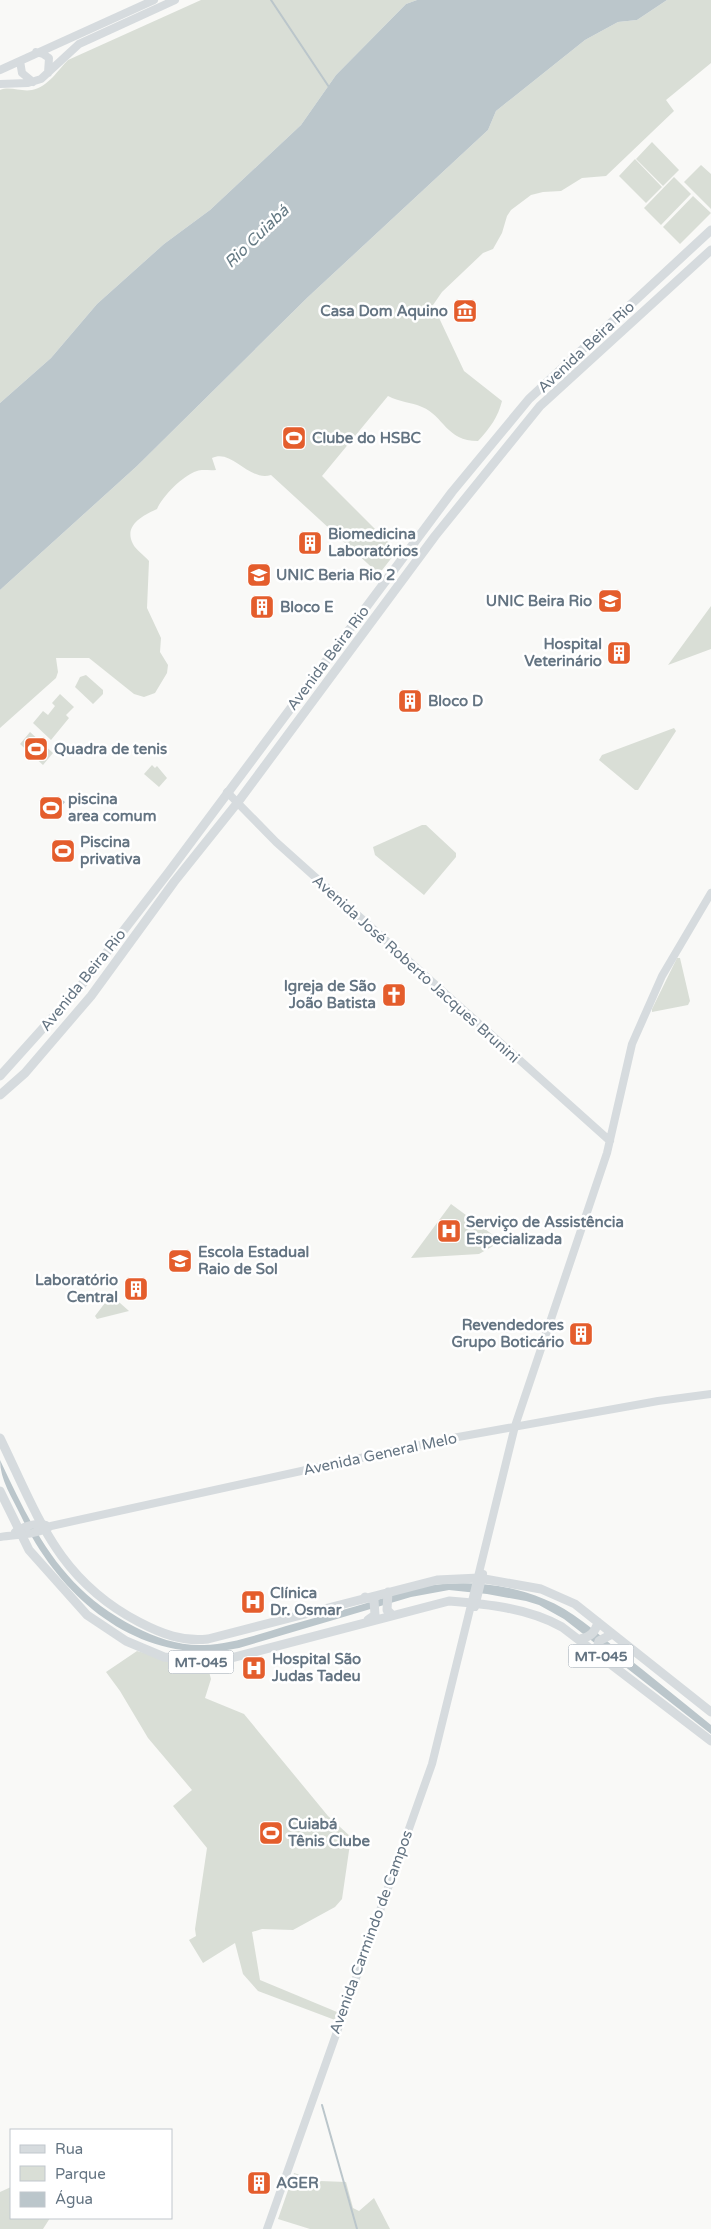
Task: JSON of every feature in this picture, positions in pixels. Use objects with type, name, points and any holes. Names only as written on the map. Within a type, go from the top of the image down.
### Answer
[{"type":"main road","points":[[0,70],[154,0]]},
{"type":"main road","points":[[0,84],[33,82],[48,73],[79,44],[175,0]]},
{"type":"main road","points":[[36,52],[48,58],[48,73]]},
{"type":"main road","points":[[20,61],[22,73],[33,82]]},
{"type":"main road","name":"Avenida Beira Rio","points":[[0,1075],[80,987],[168,873],[452,492],[529,399],[711,230]]},
{"type":"main road","points":[[702,238],[706,241],[710,251]]},
{"type":"main road","name":"Avenida Beira Rio","points":[[0,1095],[20,1078],[97,988],[174,882],[238,802],[460,504],[540,406],[710,251]]},
{"type":"main road","points":[[617,337],[616,326],[636,301]]},
{"type":"main road","points":[[462,479],[463,488],[471,491]]},
{"type":"main road","points":[[452,492],[459,495],[460,504]]},
{"type":"main road","points":[[308,685],[312,691],[319,693]]},
{"type":"main road","name":"Avenida José Roberto Jacques Brunini","points":[[227,792],[276,842],[610,1141]]},
{"type":"main road","points":[[168,873],[172,874],[174,882]]},
{"type":"main road","name":"Avenida Carmindo de Campos","points":[[267,2229],[432,1764],[475,1600],[515,1426],[591,1205],[610,1141],[630,1051],[643,1016],[662,976],[711,893]]},
{"type":"main road","name":"Avenida Beira Rio","points":[[0,1090],[42,1052]]},
{"type":"main road","name":"Avenida General Melo","points":[[0,1537],[515,1426],[658,1400],[711,1394]]},
{"type":"main road","name":"MT-045","points":[[0,1438],[43,1527],[57,1551],[90,1590],[127,1616],[176,1638],[187,1640],[208,1639],[437,1580],[479,1579],[541,1589],[557,1594],[597,1625],[605,1637],[711,1712]]},
{"type":"main road","name":"MT-045","points":[[0,1492],[20,1532],[39,1563],[87,1615],[126,1640],[164,1657],[212,1663],[366,1622],[389,1612],[449,1601],[475,1600],[544,1616],[580,1639],[711,1741]]},
{"type":"main road","points":[[387,1594],[389,1612]]},
{"type":"main road","points":[[366,1622],[375,1615],[369,1599]]},
{"type":"main road","points":[[580,1639],[590,1637],[597,1625]]},
{"type":"main road","points":[[596,1652],[605,1637]]},
{"type":"green space","points":[[201,0],[417,0],[406,4],[336,75],[301,125],[210,210],[164,244],[97,304],[51,358],[0,403],[0,90],[32,90],[38,88],[48,82],[68,60]]},
{"type":"green space","points":[[667,0],[711,0],[711,63],[666,100],[674,111],[606,176],[582,178],[561,191],[531,195],[511,210],[493,249],[483,253],[442,292],[433,305],[464,371],[502,401],[490,427],[478,441],[467,440],[452,433],[429,411],[418,405],[396,400],[388,396],[322,476],[397,551],[379,574],[271,475],[255,474],[227,457],[219,456],[212,458],[216,470],[199,470],[185,477],[168,493],[157,509],[146,514],[136,522],[131,531],[134,546],[149,561],[147,608],[161,638],[160,652],[168,665],[167,673],[155,693],[144,697],[134,694],[89,658],[56,658],[58,672],[56,678],[0,728],[0,590],[137,466],[308,297],[488,130],[496,111],[585,40],[618,22],[637,20]]},
{"type":"green space","points":[[652,142],[679,170],[663,186],[636,159]]},
{"type":"green space","points":[[635,159],[662,187],[646,203],[619,176]]},
{"type":"green space","points":[[701,165],[711,174],[711,209],[684,182]]},
{"type":"green space","points":[[674,177],[691,194],[661,225],[644,208]]},
{"type":"green space","points":[[693,196],[711,213],[680,244],[663,227]]},
{"type":"green space","points":[[711,606],[711,649],[668,665]]},
{"type":"green space","points":[[86,675],[103,690],[103,694],[93,704],[75,687],[80,677]]},
{"type":"green space","points":[[60,694],[74,707],[66,715],[69,718],[51,740],[33,723],[43,711],[48,715],[55,706],[52,703]]},
{"type":"green space","points":[[674,728],[676,731],[638,790],[635,790],[599,760],[602,755]]},
{"type":"green space","name":"Quadra de tenis","points":[[30,732],[53,753],[43,765],[20,744]]},
{"type":"green space","points":[[152,765],[155,768],[157,766],[167,778],[159,787],[144,774]]},
{"type":"green space","points":[[422,825],[426,825],[456,853],[456,857],[424,895],[375,855],[373,847]]},
{"type":"green space","points":[[677,958],[680,958],[690,1001],[688,1005],[652,1012],[652,1009]]},
{"type":"green space","points":[[451,1204],[493,1235],[496,1239],[493,1246],[479,1254],[411,1258]]},
{"type":"green space","points":[[111,1295],[129,1311],[97,1319],[95,1316]]},
{"type":"green space","name":"Cuiabá Tênis Clube","points":[[137,1651],[199,1667],[207,1664],[211,1679],[205,1698],[244,1714],[328,1816],[351,1837],[342,1899],[335,1907],[293,1930],[262,1929],[252,1932],[260,1980],[337,2012],[335,2020],[258,1991],[243,1974],[235,1943],[203,1963],[189,1940],[196,1936],[195,1929],[207,1848],[173,1806],[192,1790],[148,1738],[120,1691],[106,1672]]},
{"type":"green space","points":[[294,2173],[320,2181],[346,2182],[353,2208],[359,2211],[374,2198],[390,2229],[310,2229],[278,2219]]},
{"type":"green space","points":[[10,2187],[10,2219],[49,2219],[43,2229],[0,2229],[0,2192]]},
{"type":"water","name":"Rio Cuiabá","points":[[417,0],[667,0],[637,20],[618,22],[585,40],[496,111],[488,130],[308,297],[137,466],[0,590],[0,403],[51,358],[97,304],[164,244],[210,210],[301,125],[336,75],[406,4]]},
{"type":"water","name":"piscina area comum","points":[[57,796],[65,802],[51,819],[42,813],[39,800],[51,802]]},
{"type":"water","points":[[0,1460],[38,1534],[52,1556],[69,1576],[87,1595],[109,1612],[152,1635],[195,1645],[225,1643],[424,1586],[470,1583],[500,1586],[544,1599],[574,1615],[711,1725],[711,1734],[564,1619],[539,1605],[487,1594],[449,1590],[411,1597],[239,1648],[203,1652],[169,1648],[138,1637],[108,1621],[82,1600],[58,1575],[38,1547],[10,1495],[2,1475]]},
{"type":"waterway","points":[[271,0],[329,87]]},
{"type":"waterway","points":[[322,2105],[357,2229]]},
{"type":"place","name":"Casa Dom Aquino","points":[[465,311]]},
{"type":"place","name":"Clube do HSBC","points":[[294,438]]},
{"type":"place","name":"Biomedicina Laboratórios","points":[[310,543]]},
{"type":"place","name":"UNIC Beria Rio 2","points":[[259,575]]},
{"type":"place","name":"UNIC Beira Rio","points":[[610,601]]},
{"type":"place","name":"Bloco E","points":[[262,607]]},
{"type":"place","name":"Hospital Veterinário","points":[[619,653]]},
{"type":"place","name":"Bloco D","points":[[410,701]]},
{"type":"place","name":"Quadra de tenis","points":[[36,749]]},
{"type":"place","name":"piscina area comum","points":[[51,808]]},
{"type":"place","name":"Piscina privativa","points":[[63,851]]},
{"type":"place","name":"Igreja de São João Batista","points":[[394,995]]},
{"type":"place","name":"Serviço de Assistência Especializada","points":[[449,1231]]},
{"type":"place","name":"Escola Estadual Raio de Sol","points":[[180,1261]]},
{"type":"place","name":"Laboratório Central","points":[[136,1289]]},
{"type":"place","name":"Revendedores Grupo Boticário","points":[[581,1334]]},
{"type":"place","name":"Clínica Dr. Osmar","points":[[253,1602]]},
{"type":"place","name":"Hospital São Judas Tadeu","points":[[254,1668]]},
{"type":"place","name":"Cuiabá Tênis Clube","points":[[271,1833]]},
{"type":"place","name":"AGER","points":[[259,2183]]}]
